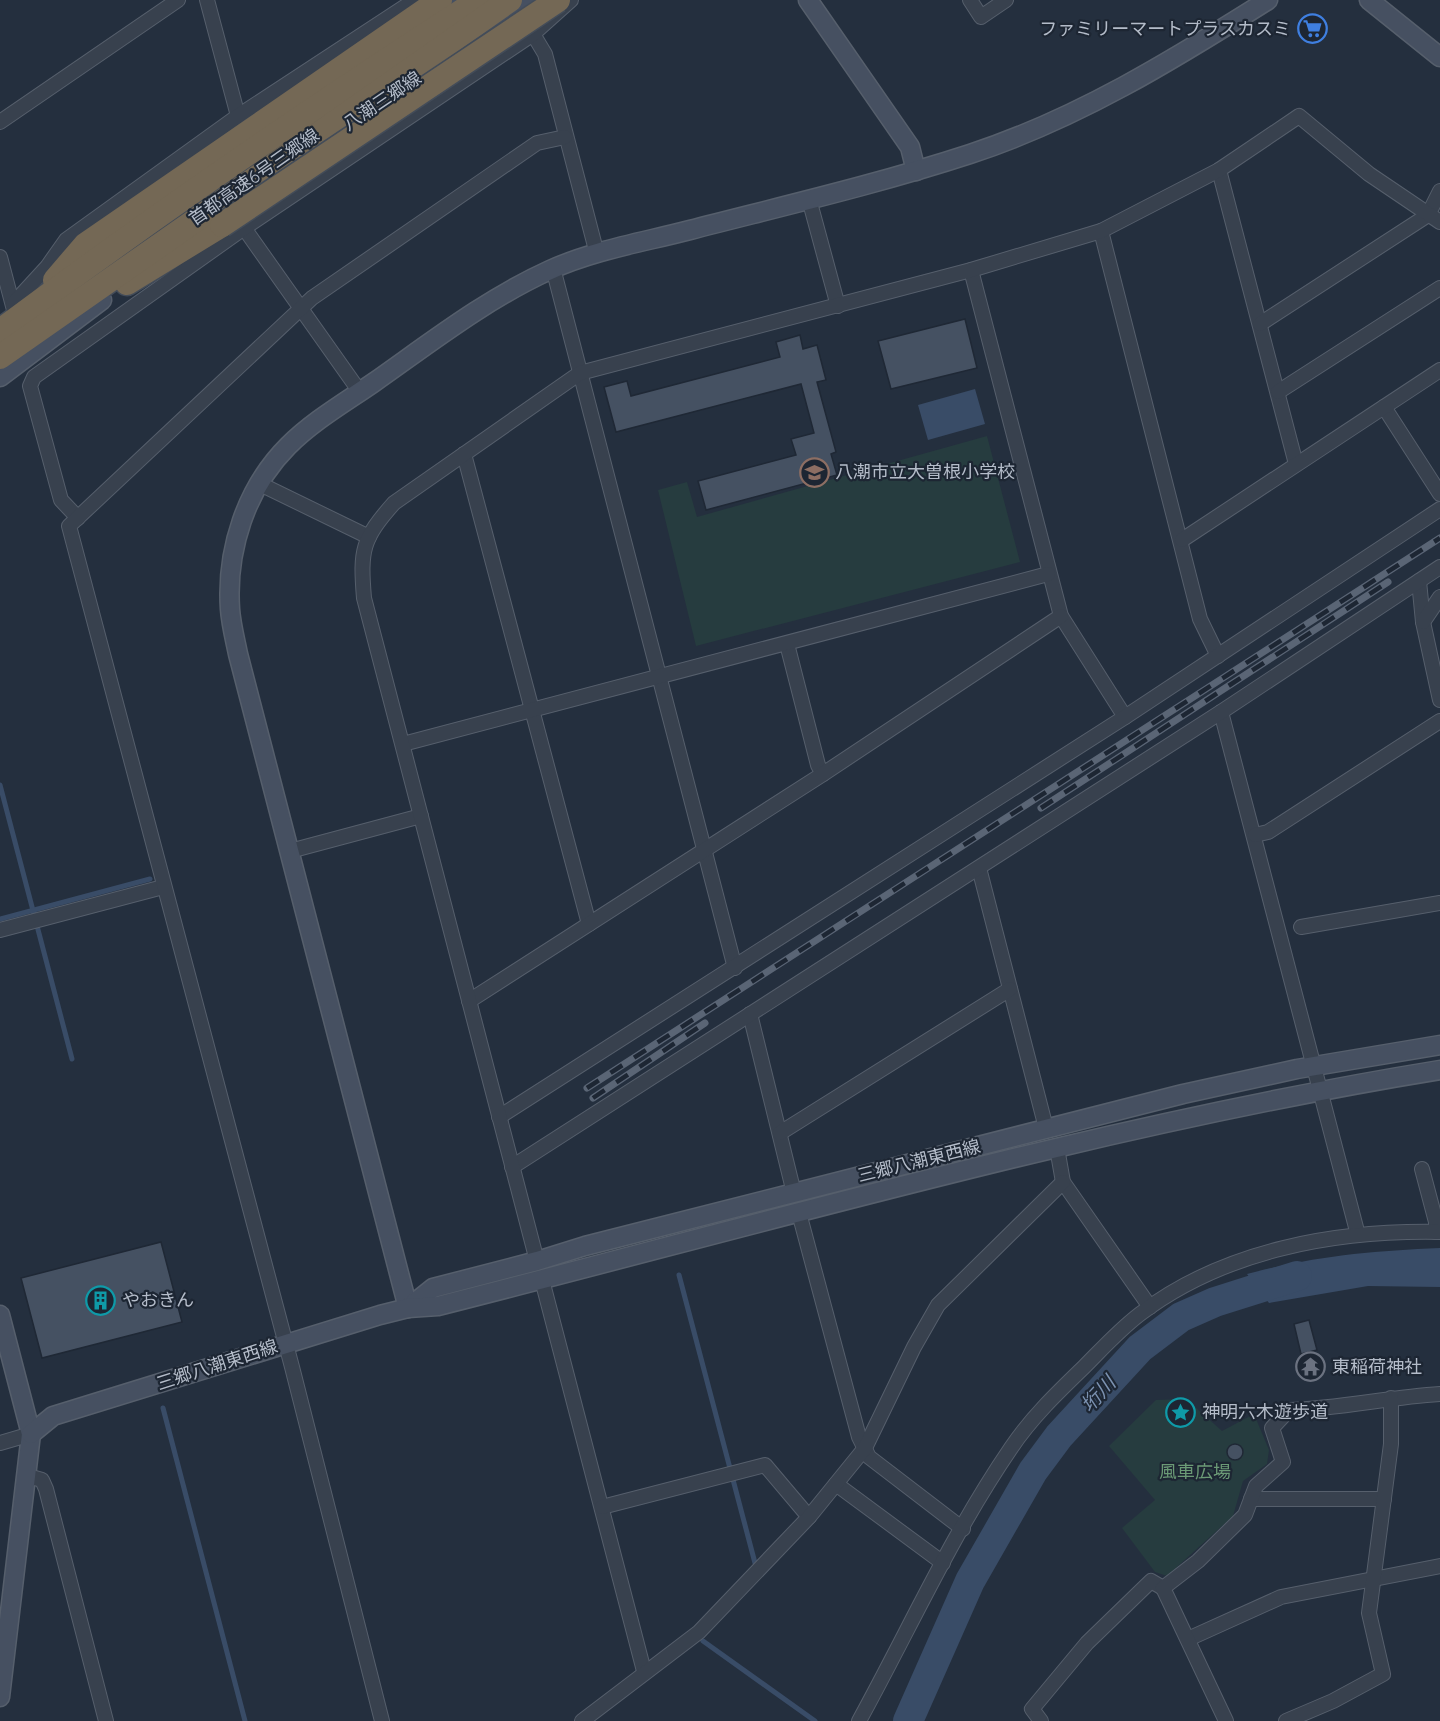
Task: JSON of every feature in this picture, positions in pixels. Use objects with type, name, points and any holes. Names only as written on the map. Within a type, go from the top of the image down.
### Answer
[{"type":"highway","points":[[47,289],[85,244],[278,109],[440,0]]},
{"type":"highway","name":"首都高速6号三郷線","points":[[0,331],[356,79],[479,0]]},
{"type":"highway","name":"首都高速6号三郷線","points":[[0,357],[510,0]]},
{"type":"highway","points":[[110,294],[233,226],[558,0]]},
{"type":"street","points":[[0,122],[178,0]]},
{"type":"street","points":[[207,0],[237,116]]},
{"type":"street","points":[[0,325],[66,240],[237,116],[415,0]]},
{"type":"street","points":[[14,309],[47,289],[250,140],[455,0]]},
{"type":"street","name":"八潮三郷線","points":[[0,376],[261,183],[535,0]]},
{"type":"street","points":[[78,518],[61,500],[30,386],[34,377],[233,226],[533,34],[571,0]]},
{"type":"street","points":[[970,0],[981,17],[1006,0]]},
{"type":"street","points":[[408,1308],[238,654],[230,611],[230,576],[234,549],[246,508],[258,483],[288,446],[318,421],[462,319],[553,268],[597,254],[916,171],[973,153],[1051,123],[1171,62],[1268,0]]},
{"type":"street","points":[[1369,0],[1440,57]]},
{"type":"street","points":[[814,2],[910,147],[916,171]]},
{"type":"street","points":[[533,34],[545,54],[597,254]]},
{"type":"street","points":[[375,106],[416,111]]},
{"type":"street","points":[[537,1261],[364,597],[362,562],[369,537],[372,529],[394,503],[580,373],[971,270],[1101,231],[1219,170],[1299,116],[1369,174],[1434,218]]},
{"type":"street","points":[[382,1721],[285,1342],[69,526],[301,308],[537,143],[565,137]]},
{"type":"street","points":[[1219,170],[1296,464]]},
{"type":"street","points":[[1260,324],[1434,218],[1440,191]]},
{"type":"street","points":[[810,199],[838,306]]},
{"type":"street","points":[[233,226],[301,308],[360,392]]},
{"type":"street","points":[[1101,231],[1182,540],[1200,619],[1218,656]]},
{"type":"street","points":[[0,257],[14,309]]},
{"type":"street","points":[[553,268],[735,968]]},
{"type":"street","points":[[971,270],[1048,574],[1061,616],[1125,717]]},
{"type":"street","points":[[1278,392],[1440,288]]},
{"type":"street","points":[[1182,540],[1440,370]]},
{"type":"street","points":[[1384,407],[1440,494]]},
{"type":"street","points":[[464,454],[589,924]]},
{"type":"street","points":[[258,483],[369,537]]},
{"type":"street","points":[[499,1117],[1125,717],[1440,509]]},
{"type":"street","points":[[512,1167],[1221,712],[1440,567]]},
{"type":"street","points":[[403,744],[1048,574]]},
{"type":"street","points":[[1419,581],[1423,622],[1440,700]]},
{"type":"street","points":[[1423,622],[1440,597]]},
{"type":"street","points":[[469,1000],[823,774],[1061,616]]},
{"type":"street","points":[[787,644],[818,765],[823,774]]},
{"type":"street","points":[[1221,712],[1359,1235]]},
{"type":"street","points":[[1255,835],[1268,832],[1440,721]]},
{"type":"street","points":[[290,851],[421,816]]},
{"type":"street","points":[[979,868],[1046,1128]]},
{"type":"street","points":[[0,930],[163,887]]},
{"type":"street","points":[[1300,927],[1440,903]]},
{"type":"street","points":[[780,1133],[1010,989]]},
{"type":"street","points":[[750,1014],[794,1193]]},
{"type":"street","name":"三郷八潮東西線","points":[[408,1308],[433,1288],[585,1246],[1046,1128],[1183,1094],[1313,1066],[1440,1045]]},
{"type":"street","name":"三郷八潮東西線","points":[[31,1434],[53,1416],[285,1342],[408,1308],[438,1306],[1057,1148],[1320,1090],[1440,1070]]},
{"type":"street","points":[[1057,1148],[1063,1182],[1150,1307]]},
{"type":"street","points":[[859,1721],[943,1563],[994,1474],[1030,1422],[1125,1326],[1150,1307],[1235,1262],[1289,1246],[1359,1235],[1438,1232],[1422,1169]]},
{"type":"street","points":[[585,1720],[644,1671],[699,1632],[809,1517],[866,1449],[914,1347],[938,1305],[1063,1182]]},
{"type":"street","points":[[799,1213],[859,1437],[869,1457],[963,1529]]},
{"type":"street","points":[[542,1280],[644,1671]]},
{"type":"street","points":[[0,1314],[31,1434],[28,1476],[0,1697]]},
{"type":"street","points":[[1163,1588],[1198,1561],[1245,1515],[1256,1486],[1283,1462],[1272,1428],[1288,1410],[1321,1409],[1391,1398],[1440,1394]]},
{"type":"street","points":[[1286,1721],[1333,1701],[1383,1674],[1369,1613],[1391,1444],[1391,1398]]},
{"type":"street","points":[[0,1443],[31,1434]]},
{"type":"street","points":[[602,1507],[765,1466],[809,1517]]},
{"type":"street","points":[[28,1476],[42,1480],[46,1489],[106,1721]]},
{"type":"street","points":[[836,1484],[943,1563]]},
{"type":"street","points":[[1251,1499],[1384,1499]]},
{"type":"street","points":[[1188,1639],[1281,1597],[1440,1566]]},
{"type":"street","points":[[1041,1721],[1032,1709],[1087,1643],[1151,1581],[1163,1588],[1226,1721]]},
{"type":"green space","points":[[987,436],[1020,562],[696,646],[658,490],[687,482],[697,517]]},
{"type":"green space","name":"風車広場","points":[[1186,1399],[1222,1431],[1254,1414],[1269,1450],[1267,1464],[1243,1481],[1233,1516],[1167,1576],[1155,1572],[1122,1528],[1155,1500],[1109,1446],[1156,1400]]},
{"type":"water","points":[[975,389],[985,424],[928,440],[918,405]]},
{"type":"water","points":[[1440,1248],[1440,1287],[1368,1286],[1269,1303],[1247,1274],[1343,1255]]},
{"type":"building","points":[[965,319],[977,368],[891,389],[878,341]]},
{"type":"building","points":[[800,335],[803,349],[817,345],[826,380],[817,382],[836,452],[831,454],[837,475],[706,510],[698,481],[796,455],[791,439],[814,433],[801,384],[616,432],[604,387],[627,381],[631,396],[780,357],[776,342]]},
{"type":"building","name":"やおきん","points":[[161,1242],[182,1322],[42,1358],[21,1278]]},
{"type":"building","points":[[1309,1320],[1317,1350],[1301,1354],[1294,1324]]},
{"type":"building","points":[[1311,1359],[1317,1361],[1319,1367],[1317,1373],[1311,1375],[1305,1373],[1303,1367],[1305,1361]]},
{"type":"building","points":[[1235,1444],[1241,1446],[1243,1452],[1241,1458],[1235,1460],[1229,1458],[1227,1452],[1229,1446]]},
{"type":"waterway","points":[[0,785],[72,1059]]},
{"type":"waterway","points":[[0,919],[150,879]]},
{"type":"waterway","points":[[679,1275],[755,1563]]},
{"type":"waterway","name":"垳川","points":[[908,1721],[970,1581],[1033,1471],[1059,1436],[1140,1348],[1181,1317],[1215,1302],[1297,1276]]},
{"type":"waterway","points":[[163,1408],[245,1721]]},
{"type":"waterway","points":[[703,1641],[815,1721]]},
{"type":"railway","points":[[587,1088],[1440,538]]},
{"type":"railway","points":[[1041,808],[1388,582]]},
{"type":"railway","points":[[593,1098],[705,1023]]},
{"type":"place","name":"ファミリーマートプラスカスミ","points":[[1312,29]]},
{"type":"place","name":"八潮市立大曽根小学校","points":[[814,472]]},
{"type":"place","name":"やおきん","points":[[101,1300]]},
{"type":"place","name":"東稲荷神社","points":[[1311,1367]]},
{"type":"place","name":"神明六木遊歩道","points":[[1181,1412]]}]
